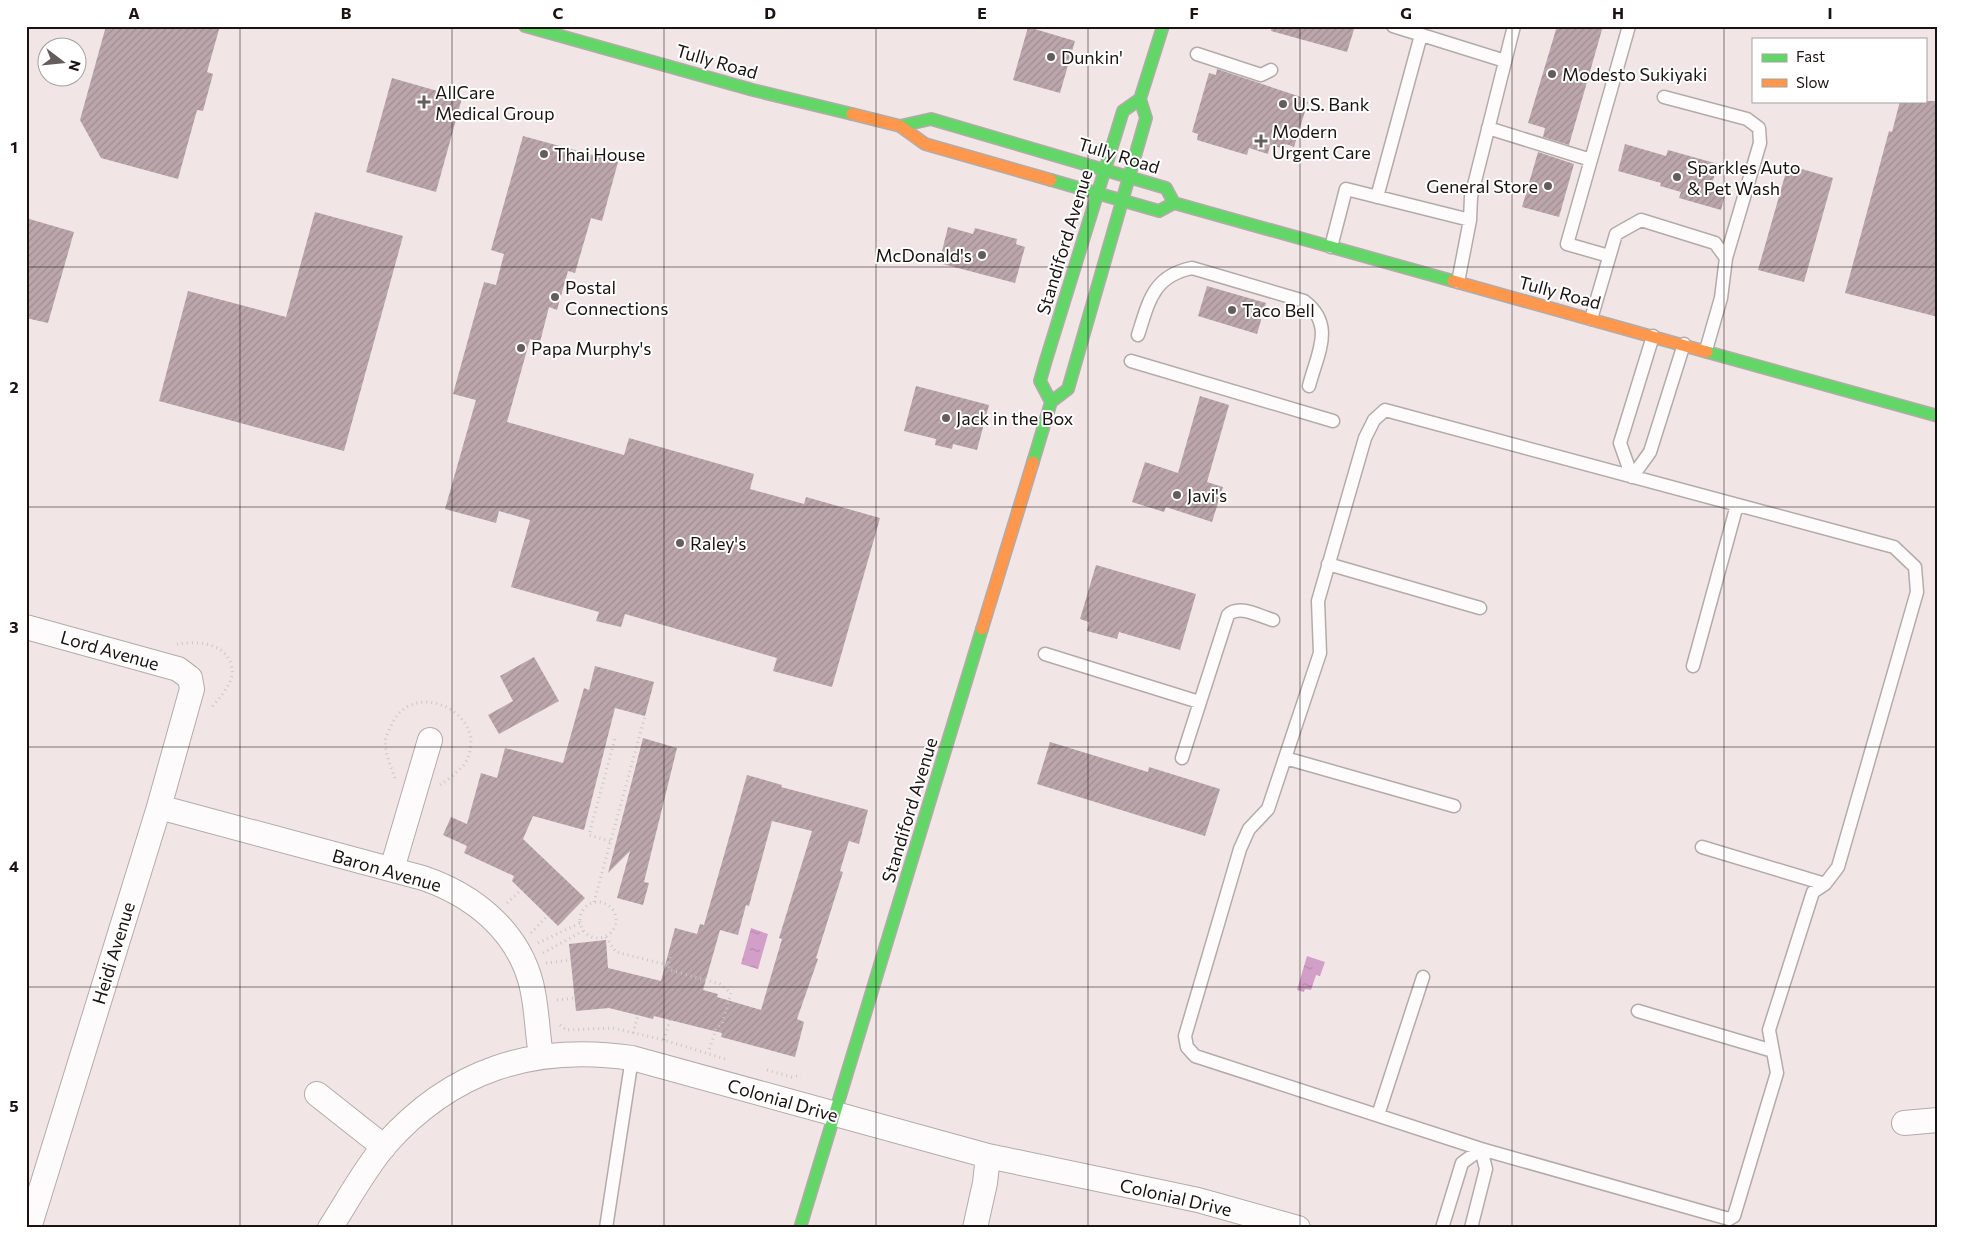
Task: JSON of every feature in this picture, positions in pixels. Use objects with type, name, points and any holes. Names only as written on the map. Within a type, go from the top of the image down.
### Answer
[{"type":"main road","name":"Tully Road","points":[[525,26],[685,69],[753,90],[900,126],[926,144],[1159,211],[1174,203],[1938,416]]},
{"type":"main road","points":[[1051,402],[1068,389],[1146,118],[1140,99],[1163,26]]},
{"type":"main road","name":"Standiford Avenue","points":[[800,1228],[1051,402],[1040,381],[1123,111],[1140,99]]},
{"type":"main road","name":"Tully Road","points":[[900,126],[931,119],[1166,188],[1174,203]]},
{"type":"street","name":"Lord Avenue","points":[[26,627],[178,669],[190,678]]},
{"type":"street","name":"Heidi Avenue","points":[[29,1228],[191,698],[192,684],[190,678]]},
{"type":"street","points":[[392,869],[430,740]]},
{"type":"street","name":"Baron Avenue","points":[[159,806],[392,869],[447,886],[471,900],[495,920],[511,940],[522,959],[531,984],[540,1056]]},
{"type":"street","name":"Colonial Drive","points":[[330,1228],[384,1147],[400,1129],[432,1101],[460,1084],[489,1070],[540,1056],[604,1054],[632,1058],[988,1156],[1198,1200],[1298,1228]]},
{"type":"street","points":[[317,1094],[384,1147]]},
{"type":"street","points":[[1904,1123],[1938,1120]]},
{"type":"street","points":[[975,1228],[986,1183],[988,1156]]},
{"type":"lane","points":[[1393,26],[1505,61]]},
{"type":"lane","points":[[1458,282],[1470,220],[1471,197],[1514,26]]},
{"type":"lane","points":[[1609,256],[1567,244],[1629,26]]},
{"type":"lane","points":[[1377,197],[1421,35]]},
{"type":"lane","points":[[1197,54],[1261,76],[1271,70]]},
{"type":"lane","points":[[1664,97],[1747,119],[1759,128],[1760,143],[1726,258],[1721,298],[1706,350]]},
{"type":"lane","points":[[1488,128],[1591,160]]},
{"type":"lane","points":[[1331,247],[1346,189],[1470,220]]},
{"type":"lane","points":[[1591,319],[1616,234],[1641,220],[1715,243],[1726,258]]},
{"type":"lane","points":[[1138,335],[1148,301],[1161,280],[1176,271],[1192,268],[1304,301],[1321,318],[1323,335],[1308,386]]},
{"type":"lane","points":[[1632,477],[1620,443],[1654,336]]},
{"type":"lane","points":[[1632,477],[1650,452],[1684,344]]},
{"type":"lane","points":[[1131,361],[1332,421]]},
{"type":"lane","points":[[1385,410],[1737,505],[1894,547],[1916,568],[1917,592],[1838,867],[1825,884],[1813,892],[1769,1030],[1777,1073],[1734,1216],[1729,1218],[1481,1149],[1195,1056],[1186,1047],[1185,1036],[1240,849],[1249,829],[1268,809],[1320,653],[1318,601],[1365,438],[1374,420],[1385,410]]},
{"type":"lane","points":[[1693,666],[1737,505]]},
{"type":"lane","points":[[1328,564],[1480,608]]},
{"type":"lane","points":[[1182,758],[1228,615],[1232,611],[1240,610],[1273,620]]},
{"type":"lane","points":[[1045,654],[1200,702]]},
{"type":"lane","points":[[1285,758],[1454,806]]},
{"type":"lane","points":[[1702,847],[1825,884]]},
{"type":"lane","points":[[1378,1115],[1422,977]]},
{"type":"lane","points":[[1638,1011],[1773,1050]]},
{"type":"lane","points":[[606,1228],[632,1058]]},
{"type":"lane","points":[[1442,1228],[1462,1163],[1481,1149]]},
{"type":"lane","points":[[1471,1228],[1486,1169],[1481,1149]]},
{"type":"path","points":[[594,902],[645,716]]},
{"type":"path","points":[[610,841],[588,835],[615,738]]},
{"type":"path","points":[[507,904],[521,890]]},
{"type":"path","points":[[599,901],[610,906],[616,916],[614,928],[606,937],[594,938],[583,931],[580,923],[583,908],[599,901]]},
{"type":"path","points":[[531,934],[548,915]]},
{"type":"path","points":[[537,943],[580,923]]},
{"type":"path","points":[[542,953],[583,931]]},
{"type":"path","points":[[606,937],[616,952],[668,965]]},
{"type":"path","points":[[670,957],[668,965],[670,970],[720,984],[730,993],[722,1024],[716,1029],[708,1053]]},
{"type":"path","points":[[546,963],[571,960]]},
{"type":"path","points":[[554,1001],[574,998]]},
{"type":"path","points":[[633,1033],[638,1015]]},
{"type":"path","points":[[664,1040],[670,1020]]},
{"type":"water","points":[[751,928],[768,934],[758,969],[741,964]]},
{"type":"water","points":[[1307,956],[1325,962],[1320,976],[1316,975],[1311,990],[1305,989],[1304,992],[1297,990]]},
{"type":"building","points":[[106,26],[220,26],[207,72],[213,74],[203,111],[197,110],[178,179],[101,158],[80,120]]},
{"type":"building","points":[[1272,26],[1355,26],[1347,52],[1271,31]]},
{"type":"building","points":[[1557,26],[1603,26],[1569,145],[1543,137],[1545,128],[1528,123]]},
{"type":"building","points":[[1028,27],[1075,41],[1060,93],[1013,80]]},
{"type":"building","points":[[1217,69],[1301,97],[1300,99],[1308,102],[1294,147],[1286,144],[1285,149],[1270,145],[1268,154],[1249,148],[1247,155],[1197,140],[1198,134],[1192,132],[1209,73],[1216,75]]},
{"type":"building","points":[[392,78],[462,98],[436,192],[366,172]]},
{"type":"building","points":[[1938,101],[1938,317],[1845,293],[1889,131],[1892,132],[1900,102]]},
{"type":"building","points":[[523,136],[618,162],[602,221],[591,218],[575,273],[568,271],[557,310],[549,307],[540,342],[530,339],[507,422],[624,455],[629,438],[754,474],[750,489],[804,504],[806,497],[880,518],[832,687],[773,671],[777,658],[625,614],[621,627],[596,621],[599,612],[511,587],[530,520],[499,511],[496,523],[445,509],[476,400],[453,394],[484,282],[496,285],[504,254],[491,250]]},
{"type":"building","name":"Sparkles Auto & Pet Wash","points":[[1625,144],[1666,156],[1668,150],[1718,164],[1711,187],[1726,191],[1721,210],[1679,198],[1681,192],[1660,186],[1661,183],[1618,171]]},
{"type":"building","name":"General Store","points":[[1538,152],[1574,164],[1559,217],[1522,207]]},
{"type":"building","points":[[1788,165],[1833,178],[1804,282],[1758,270]]},
{"type":"building","points":[[315,212],[403,236],[344,451],[159,401],[188,291],[286,317]]},
{"type":"building","points":[[26,218],[74,232],[48,323],[26,318]]},
{"type":"building","name":"McDonald's","points":[[948,227],[973,234],[975,228],[1017,239],[1016,244],[1025,247],[1015,283],[939,263]]},
{"type":"building","name":"Taco Bell","points":[[1207,286],[1266,303],[1257,334],[1198,316]]},
{"type":"building","name":"Jack in the Box","points":[[916,386],[989,405],[977,450],[953,444],[952,449],[935,445],[936,439],[904,431]]},
{"type":"building","points":[[1200,396],[1229,405],[1207,482],[1223,487],[1212,522],[1166,507],[1164,512],[1132,502],[1145,462],[1178,473]]},
{"type":"building","points":[[1096,565],[1196,594],[1180,650],[1119,632],[1117,639],[1087,631],[1089,622],[1080,619]]},
{"type":"building","points":[[534,657],[559,701],[499,734],[488,715],[513,701],[500,676]]},
{"type":"building","points":[[595,666],[654,682],[645,716],[615,708],[584,830],[533,816],[523,839],[585,898],[558,926],[512,881],[514,876],[464,853],[467,846],[443,835],[451,817],[467,824],[481,773],[497,778],[505,748],[563,763],[584,688],[589,690]]},
{"type":"building","points":[[643,738],[677,748],[644,882],[649,883],[643,905],[617,898],[630,851],[608,873]]},
{"type":"building","points":[[1050,742],[1148,772],[1149,767],[1220,789],[1205,836],[1037,784]]},
{"type":"building","points":[[747,775],[782,785],[781,787],[868,810],[859,844],[849,841],[840,871],[843,872],[816,958],[818,959],[797,1019],[804,1022],[795,1057],[721,1037],[722,1033],[654,1016],[653,1019],[609,1008],[576,1011],[569,944],[606,940],[608,968],[661,981],[675,928],[697,934],[700,924],[704,925]],"holes":[[[772,821],[812,831],[779,938],[782,939],[761,1010],[717,997],[718,994],[703,990],[720,930],[738,935],[746,905],[749,906]]]},
{"type":"traffic: fast","points":[[525,26],[753,90],[852,114]]},
{"type":"traffic: fast","points":[[1033,462],[1051,402],[1068,389],[1146,118],[1140,99],[1163,26]]},
{"type":"traffic: fast","points":[[1051,402],[1040,381],[1046,360],[1123,111],[1140,99]]},
{"type":"traffic: fast","points":[[900,126],[931,119],[1166,188],[1174,203]]},
{"type":"traffic: fast","points":[[1051,180],[1159,211],[1174,203],[1453,281]]},
{"type":"traffic: fast","points":[[1707,352],[1938,416]]},
{"type":"traffic: fast","points":[[800,1228],[982,629]]},
{"type":"traffic: slow","points":[[852,114],[900,126],[925,144],[1051,180]]},
{"type":"traffic: slow","points":[[1453,281],[1707,352]]},
{"type":"traffic: slow","points":[[982,629],[1033,462]]},
{"type":"place","name":"Dunkin'","points":[[1051,57]]},
{"type":"place","name":"Modesto Sukiyaki","points":[[1552,74]]},
{"type":"place","name":"AllCare Medical Group","points":[[424,102]]},
{"type":"place","name":"U.S. Bank","points":[[1283,104]]},
{"type":"place","name":"Modern Urgent Care","points":[[1261,141]]},
{"type":"place","name":"Thai House","points":[[544,154]]},
{"type":"place","name":"Sparkles Auto & Pet Wash","points":[[1677,177]]},
{"type":"place","name":"General Store","points":[[1548,186]]},
{"type":"place","name":"McDonald's","points":[[982,255]]},
{"type":"place","name":"Postal Connections","points":[[555,297]]},
{"type":"place","name":"Taco Bell","points":[[1232,310]]},
{"type":"place","name":"Papa Murphy's","points":[[521,348]]},
{"type":"place","name":"Jack in the Box","points":[[946,418]]},
{"type":"place","name":"Javi's","points":[[1177,495]]},
{"type":"place","name":"Raley's","points":[[680,543]]}]
